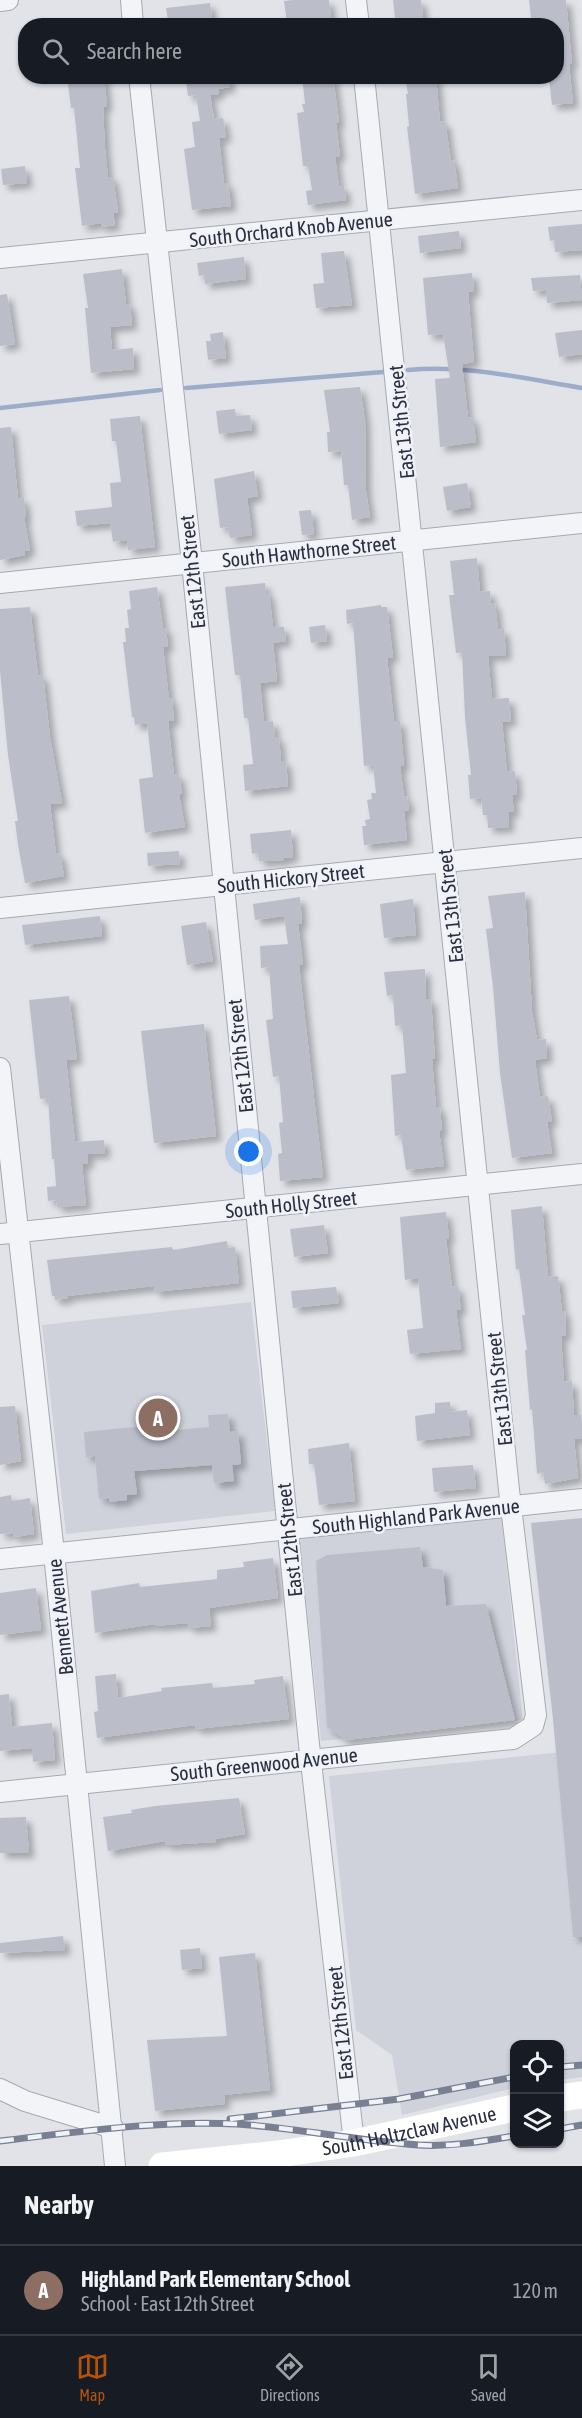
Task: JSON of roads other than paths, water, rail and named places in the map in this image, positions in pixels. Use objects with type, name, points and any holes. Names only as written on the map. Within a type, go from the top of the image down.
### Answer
[{"type":"main road","points":[[564,2097],[582,2095]]},
{"type":"main road","name":"South Holtzclaw Avenue","points":[[162,2166],[278,2154],[354,2143],[510,2109]]},
{"type":"street","points":[[0,1],[8,0]]},
{"type":"street","points":[[130,0],[132,18]]},
{"type":"street","points":[[356,0],[358,18]]},
{"type":"street","name":"East 12th Street","points":[[140,84],[192,563],[287,1529],[354,2143]]},
{"type":"street","name":"East 13th Street","points":[[365,84],[510,1506],[536,1715],[533,1726],[527,1732]]},
{"type":"street","name":"South Orchard Knob Avenue","points":[[0,258],[582,200]]},
{"type":"street","name":"South Hawthorne Street","points":[[0,583],[582,523]]},
{"type":"street","name":"South Hickory Street","points":[[0,908],[582,848]]},
{"type":"street","name":"Bennett Avenue","points":[[0,1068],[9,1233],[54,1554],[116,2166]]},
{"type":"street","name":"South Holly Street","points":[[9,1233],[582,1174]]},
{"type":"street","name":"South Highland Park Avenue","points":[[0,1559],[582,1498]]},
{"type":"street","name":"South Greenwood Avenue","points":[[0,1792],[513,1739],[527,1732]]},
{"type":"street","points":[[0,2089],[25,2101],[113,2128]]},
{"type":"waterway","points":[[408,370],[473,371],[582,388]]},
{"type":"waterway","points":[[186,388],[383,372]]},
{"type":"waterway","points":[[0,408],[160,390]]},
{"type":"railway","points":[[564,2067],[582,2065]]},
{"type":"railway","points":[[230,2119],[399,2099],[510,2078]]},
{"type":"railway","points":[[0,2141],[118,2128],[207,2123],[260,2126],[419,2145],[479,2142],[510,2137]]},
{"type":"railway","points":[[564,2128],[582,2125]]},
{"type":"place","name":"Highland Park Elementary School","points":[[158,1418]]}]
